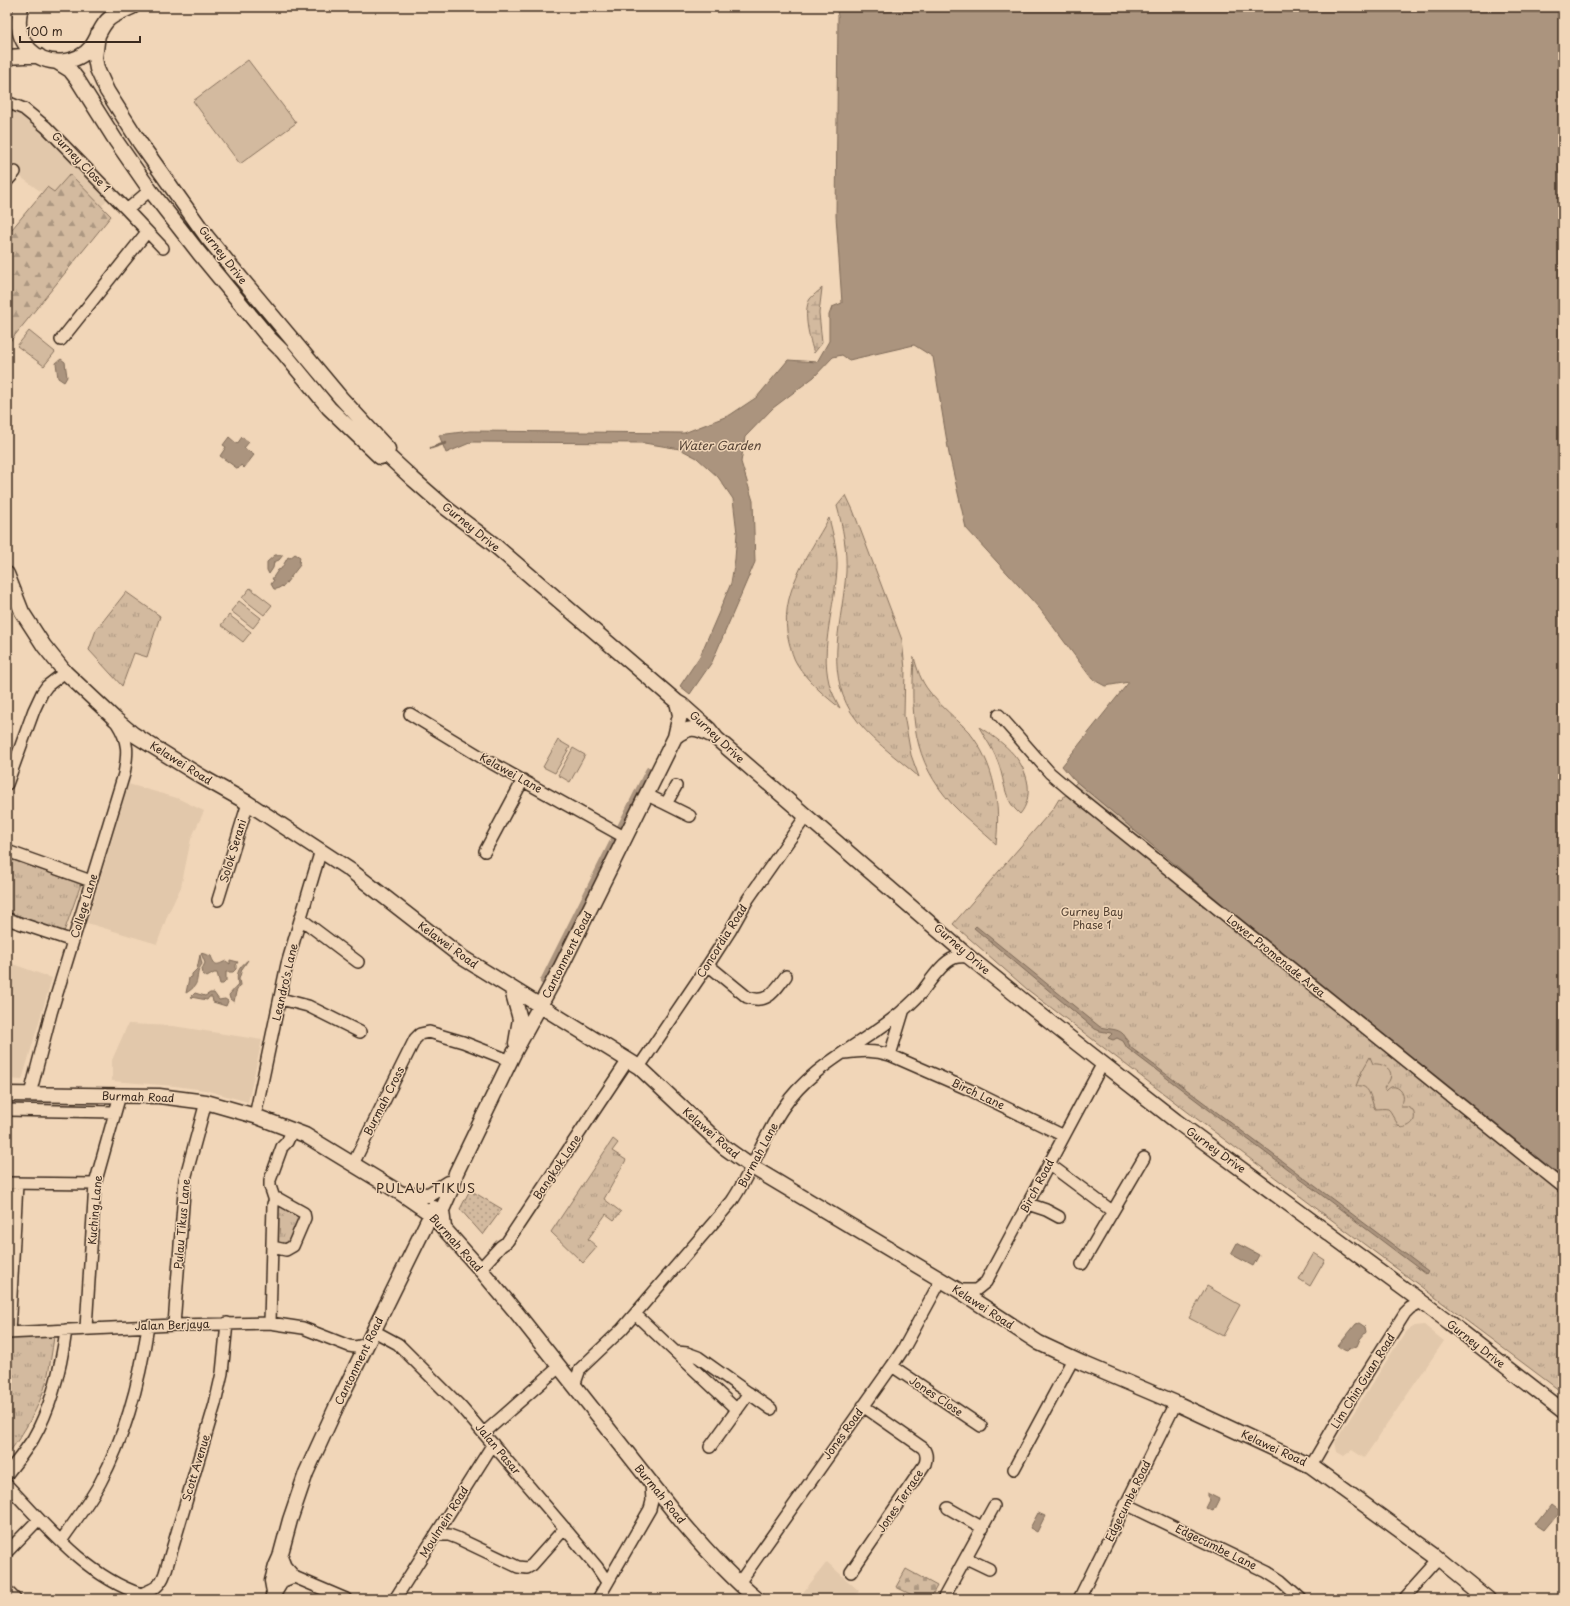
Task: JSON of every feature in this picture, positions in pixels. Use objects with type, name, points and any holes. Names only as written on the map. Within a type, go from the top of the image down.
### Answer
[{"type":"main road","points":[[7,33],[21,7]]},
{"type":"main road","points":[[21,7],[18,18],[19,29],[23,40],[30,49],[39,56]]},
{"type":"main road","points":[[7,57],[39,56],[57,62],[70,60],[82,55],[92,46],[106,21],[132,7]]},
{"type":"main road","name":"Gurney Drive","points":[[98,34],[95,58],[97,69],[107,91],[140,143],[207,237],[341,398],[388,449],[387,455]]},
{"type":"main road","name":"Gurney Drive","points":[[57,62],[70,70],[77,79],[116,141],[150,190],[225,285],[329,408],[380,457],[387,455]]},
{"type":"main road","points":[[329,408],[341,398]]},
{"type":"main road","name":"Gurney Drive","points":[[387,455],[430,494],[492,543],[709,729],[717,739],[969,957],[1176,1121],[1421,1302],[1563,1411]]},
{"type":"main road","name":"Kelawei Road","points":[[7,574],[22,612],[44,646],[65,672],[115,720],[133,734],[248,803],[321,850],[373,887],[458,954],[512,990],[634,1063],[724,1147],[752,1167],[958,1290],[1038,1343],[1176,1402],[1311,1466],[1440,1560],[1488,1599]]},
{"type":"main road","name":"Cantonment Road","points":[[273,1596],[272,1581],[276,1566],[306,1473],[431,1214],[452,1178],[513,1057],[541,1006],[619,834],[647,795],[675,737],[680,720],[677,702]]},
{"type":"main road","points":[[675,737],[692,728],[701,730],[717,739]]},
{"type":"main road","points":[[512,990],[520,1019],[513,1057]]},
{"type":"main road","name":"Burmah Road","points":[[7,1094],[159,1096],[206,1102],[293,1129],[402,1194],[431,1214],[480,1269],[703,1547],[757,1599]]},
{"type":"main road","points":[[402,1194],[421,1196],[429,1194],[452,1178]]},
{"type":"main road","name":"Cantonment Road","points":[[444,1228],[442,1210],[453,1185],[452,1178]]},
{"type":"main road","points":[[280,1557],[284,1567],[292,1576]]},
{"type":"main road","name":"Cantonment Road","points":[[273,1596],[282,1580],[292,1576]]},
{"type":"street","name":"Gurney Close 1","points":[[7,102],[24,109],[46,127],[163,248]]},
{"type":"street","points":[[7,181],[14,172]]},
{"type":"street","points":[[127,210],[150,190]]},
{"type":"street","points":[[61,340],[147,232]]},
{"type":"street","points":[[7,784],[9,770],[42,693],[47,686],[65,672]]},
{"type":"street","name":"Kelawei Lane","points":[[410,714],[619,834]]},
{"type":"street","name":"Lower Promenade Area","points":[[999,715],[1050,773],[1070,790],[1563,1187]]},
{"type":"street","name":"College Lane","points":[[30,1094],[42,1044],[127,762],[127,743],[115,720]]},
{"type":"street","points":[[485,851],[523,780]]},
{"type":"street","points":[[666,804],[676,786]]},
{"type":"street","points":[[647,795],[690,816]]},
{"type":"street","name":"Solok Serani","points":[[218,900],[248,803]]},
{"type":"street","name":"Concordia Road","points":[[634,1063],[708,965],[748,899],[806,816]]},
{"type":"street","name":"Leandro's Lane","points":[[255,1116],[281,999],[287,964],[321,850]]},
{"type":"street","points":[[7,851],[91,881]]},
{"type":"street","points":[[7,919],[73,941]]},
{"type":"street","points":[[301,919],[358,962]]},
{"type":"street","name":"Burmah Lane","points":[[574,1386],[580,1369],[622,1329],[732,1201],[744,1184],[783,1108],[807,1082],[842,1054],[904,1010],[948,961],[959,956],[969,957]]},
{"type":"street","points":[[708,965],[747,997],[754,1000],[760,1000],[771,994],[786,976]]},
{"type":"street","points":[[281,999],[308,1006],[360,1032]]},
{"type":"street","points":[[890,1055],[904,1010]]},
{"type":"street","name":"Burmah Cross","points":[[354,1164],[416,1039],[420,1034],[429,1032],[513,1057]]},
{"type":"street","name":"Birch Lane","points":[[842,1054],[863,1051],[881,1052],[890,1055],[970,1090],[1064,1136]]},
{"type":"street","name":"Bangkok Lane","points":[[480,1269],[507,1242],[634,1063]]},
{"type":"street","name":"Birch Road","points":[[958,1290],[976,1290],[986,1282],[1102,1063]]},
{"type":"street","name":"Kuching Lane","points":[[86,1328],[95,1184],[120,1095]]},
{"type":"street","name":"Pulau Tikus Lane","points":[[174,1325],[185,1179],[206,1102]]},
{"type":"street","points":[[7,1110],[114,1112]]},
{"type":"street","points":[[270,1323],[273,1204],[275,1200],[270,1186],[270,1180],[282,1147],[287,1142],[293,1129]]},
{"type":"street","points":[[1082,1264],[1144,1158]]},
{"type":"street","points":[[1049,1164],[1112,1211]]},
{"type":"street","points":[[10,1184],[95,1184]]},
{"type":"street","points":[[8,1333],[17,1196],[10,1184]]},
{"type":"street","points":[[272,1247],[286,1250],[293,1246],[305,1218],[304,1213],[298,1208],[279,1199],[275,1200]]},
{"type":"street","points":[[1028,1204],[1046,1210],[1059,1217]]},
{"type":"street","name":"Jones Road","points":[[739,1583],[904,1348],[941,1280]]},
{"type":"street","name":"Lim Chin Guan Road","points":[[1311,1466],[1343,1411],[1405,1313],[1410,1308],[1421,1302]]},
{"type":"street","points":[[635,1314],[737,1410]]},
{"type":"street","name":"Scott Avenue","points":[[142,1597],[162,1582],[165,1573],[216,1399],[222,1373],[227,1323]]},
{"type":"street","name":"Jalan Berjaya","points":[[8,1333],[86,1328],[270,1323],[303,1328],[334,1341],[355,1347],[367,1344]]},
{"type":"street","points":[[61,1541],[100,1484],[115,1449],[138,1382],[148,1326]]},
{"type":"street","points":[[7,1474],[32,1440],[52,1397],[63,1354],[66,1330]]},
{"type":"street","name":"Jalan Pasar","points":[[374,1331],[398,1344],[461,1407],[565,1528],[597,1567],[607,1582]]},
{"type":"street","name":"Jalan Berjaya","points":[[334,1341],[337,1345],[346,1349],[355,1369]]},
{"type":"street","points":[[677,1352],[687,1353],[698,1357],[771,1409]]},
{"type":"street","points":[[1014,1468],[1073,1359]]},
{"type":"street","name":"Jones Close","points":[[892,1366],[980,1426]]},
{"type":"street","points":[[484,1433],[559,1367]]},
{"type":"street","points":[[710,1447],[749,1393]]},
{"type":"street","name":"Edgecumbe Road","points":[[1079,1599],[1176,1402]]},
{"type":"street","name":"Jones Terrace","points":[[851,1572],[925,1464],[926,1460],[923,1448],[863,1406]]},
{"type":"street","name":"Moulmein Road","points":[[395,1599],[493,1444]]},
{"type":"street","points":[[598,1599],[650,1509],[652,1501],[651,1483]]},
{"type":"street","points":[[7,1485],[61,1541],[85,1563],[142,1597]]},
{"type":"street","name":"Edgecumbe Lane","points":[[1126,1504],[1266,1572],[1281,1581],[1301,1599]]},
{"type":"street","points":[[943,1599],[994,1506]]},
{"type":"street","points":[[948,1508],[983,1528]]},
{"type":"street","points":[[7,1552],[39,1519]]},
{"type":"street","points":[[446,1519],[447,1528],[457,1538]]},
{"type":"street","points":[[436,1535],[449,1535],[518,1567],[527,1568],[532,1565],[565,1528]]},
{"type":"street","points":[[966,1558],[989,1569]]},
{"type":"street","points":[[1404,1599],[1440,1560]]},
{"type":"street","points":[[292,1576],[346,1599]]},
{"type":"street","points":[[7,1591],[15,1599]]},
{"type":"shaded area","points":[[7,105],[26,114],[112,193],[87,225],[7,167]]},
{"type":"shaded area","points":[[128,784],[177,798],[204,811],[191,839],[181,887],[168,914],[157,944],[87,923]]},
{"type":"shaded area","points":[[7,962],[52,978],[22,1080],[7,1079]]},
{"type":"shaded area","points":[[128,1024],[173,1026],[262,1040],[248,1102],[205,1090],[112,1081],[112,1060]]},
{"type":"shaded area","points":[[1424,1325],[1444,1341],[1364,1458],[1352,1450],[1344,1456],[1337,1452],[1335,1442],[1405,1332],[1415,1326]]},
{"type":"shaded area","points":[[827,1562],[859,1591],[853,1599],[798,1599]]},
{"type":"green space","points":[[248,60],[296,123],[240,164],[193,101]]},
{"type":"green space","points":[[70,174],[111,216],[7,345],[7,235],[47,187],[54,192]]},
{"type":"green space","points":[[822,288],[819,313],[822,343],[814,353],[808,326],[807,311],[810,299]]},
{"type":"green space","points":[[29,331],[55,352],[44,366],[17,346]]},
{"type":"green space","points":[[846,495],[902,640],[905,669],[904,715],[911,755],[919,777],[883,747],[858,721],[851,712],[843,695],[838,678],[837,643],[846,572],[846,555],[837,506]]},
{"type":"green space","points":[[829,518],[835,543],[837,569],[826,655],[829,683],[840,708],[822,693],[801,671],[793,656],[786,625],[787,608],[797,577]]},
{"type":"green space","points":[[250,588],[272,605],[264,615],[242,598]]},
{"type":"green space","points":[[126,592],[160,616],[147,657],[134,653],[122,686],[89,650],[96,630]]},
{"type":"green space","points":[[239,601],[261,618],[253,628],[231,611]]},
{"type":"green space","points":[[229,615],[251,632],[243,642],[221,625]]},
{"type":"green space","points":[[914,657],[916,666],[926,687],[938,702],[969,732],[978,744],[985,758],[994,785],[997,800],[998,815],[996,844],[953,805],[939,788],[921,754],[914,717]]},
{"type":"green space","points":[[979,727],[1003,744],[1017,758],[1022,766],[1026,775],[1028,793],[1026,804],[1020,814],[1010,802],[1000,768]]},
{"type":"green space","points":[[558,740],[570,747],[555,773],[543,767]]},
{"type":"green space","points":[[573,748],[585,755],[570,782],[558,775]]},
{"type":"green space","name":"Gurney Bay Phase 1","points":[[1077,782],[1227,908],[1563,1178],[1563,1393],[1197,1119],[1028,990],[953,924],[1053,809],[1059,799],[1061,800]]},
{"type":"green space","points":[[7,858],[81,884],[64,932],[7,912]]},
{"type":"green space","points":[[1370,1057],[1373,1064],[1383,1065],[1390,1072],[1390,1079],[1384,1088],[1386,1091],[1391,1087],[1398,1088],[1403,1095],[1401,1107],[1407,1107],[1413,1110],[1414,1120],[1408,1126],[1401,1128],[1388,1109],[1375,1109],[1365,1087],[1356,1086]]},
{"type":"green space","points":[[613,1139],[618,1143],[612,1151],[626,1160],[604,1199],[621,1212],[614,1220],[606,1214],[588,1239],[597,1247],[583,1263],[551,1232]]},
{"type":"green space","points":[[470,1190],[502,1209],[483,1235],[460,1209]]},
{"type":"green space","points":[[280,1204],[301,1216],[287,1246],[275,1243],[276,1208]]},
{"type":"green space","points":[[1314,1253],[1325,1260],[1310,1286],[1299,1279]]},
{"type":"green space","points":[[1207,1286],[1240,1305],[1223,1336],[1189,1318]]},
{"type":"green space","points":[[54,1337],[44,1389],[36,1409],[25,1429],[7,1455],[7,1338]]},
{"type":"green space","points":[[906,1569],[937,1586],[930,1599],[920,1599],[896,1587]]},
{"type":"water","name":"Water Garden","points":[[836,7],[1563,7],[1563,1178],[1227,908],[1073,779],[1062,766],[1129,682],[1105,686],[1092,679],[1040,609],[966,528],[949,454],[933,357],[914,345],[849,360],[842,355],[833,357],[814,377],[773,408],[745,437],[741,462],[753,501],[755,562],[712,662],[690,694],[680,686],[700,656],[731,583],[735,559],[737,533],[733,499],[718,477],[697,458],[680,449],[644,443],[472,442],[446,453],[439,435],[470,431],[684,433],[730,415],[757,397],[788,360],[817,362],[829,341],[829,315],[832,307],[842,303],[836,216],[838,16]]},
{"type":"water","points":[[61,359],[65,362],[67,377],[64,382],[58,378],[56,363]]},
{"type":"water","points":[[229,437],[237,444],[242,437],[249,442],[244,448],[254,455],[244,468],[241,465],[238,469],[220,456],[226,447],[223,445]]},
{"type":"water","points":[[295,554],[300,557],[300,565],[283,587],[274,589],[271,584],[274,580],[272,579],[278,570],[281,569],[288,557],[290,558]]},
{"type":"water","points":[[275,555],[283,555],[279,560],[274,562],[273,568],[269,574],[267,570],[267,562]]},
{"type":"water","points":[[976,926],[1100,1027],[1122,1033],[1130,1047],[1428,1271],[1426,1274],[1127,1048],[1123,1041],[1117,1038],[1113,1040],[1108,1038],[1112,1034],[1111,1033],[1095,1029],[974,928]]},
{"type":"water","points":[[201,953],[211,956],[217,964],[226,961],[230,964],[230,960],[238,962],[236,969],[233,972],[226,972],[226,981],[223,984],[220,984],[217,973],[207,977],[203,974],[202,969],[205,963]]},
{"type":"water","points":[[200,955],[202,964],[199,969],[196,983],[186,993],[189,978],[192,977],[192,974],[197,969]]},
{"type":"water","points":[[248,960],[242,969],[239,979],[240,985],[236,992],[234,1002],[230,999],[229,995],[238,985],[237,977],[240,968]]},
{"type":"water","points":[[195,993],[205,996],[210,993],[214,993],[219,1000],[225,999],[228,1001],[226,1006],[213,1002],[212,997],[209,997],[207,1000],[191,997]]},
{"type":"water","points":[[1237,1243],[1259,1255],[1253,1266],[1231,1254]]},
{"type":"water","points":[[1359,1323],[1365,1327],[1366,1332],[1360,1339],[1357,1346],[1347,1351],[1338,1346],[1356,1324]]},
{"type":"water","points":[[1207,1493],[1219,1499],[1213,1511],[1206,1508],[1210,1500]]},
{"type":"water","points":[[1550,1505],[1559,1512],[1544,1530],[1535,1524]]},
{"type":"water","points":[[1038,1513],[1045,1516],[1037,1532],[1030,1528]]},
{"type":"waterway","points":[[431,448],[446,443]]},
{"type":"waterway","points":[[544,981],[649,771]]},
{"type":"district","name":"PULAU TIKUS","points":[[426,1188]]}]
